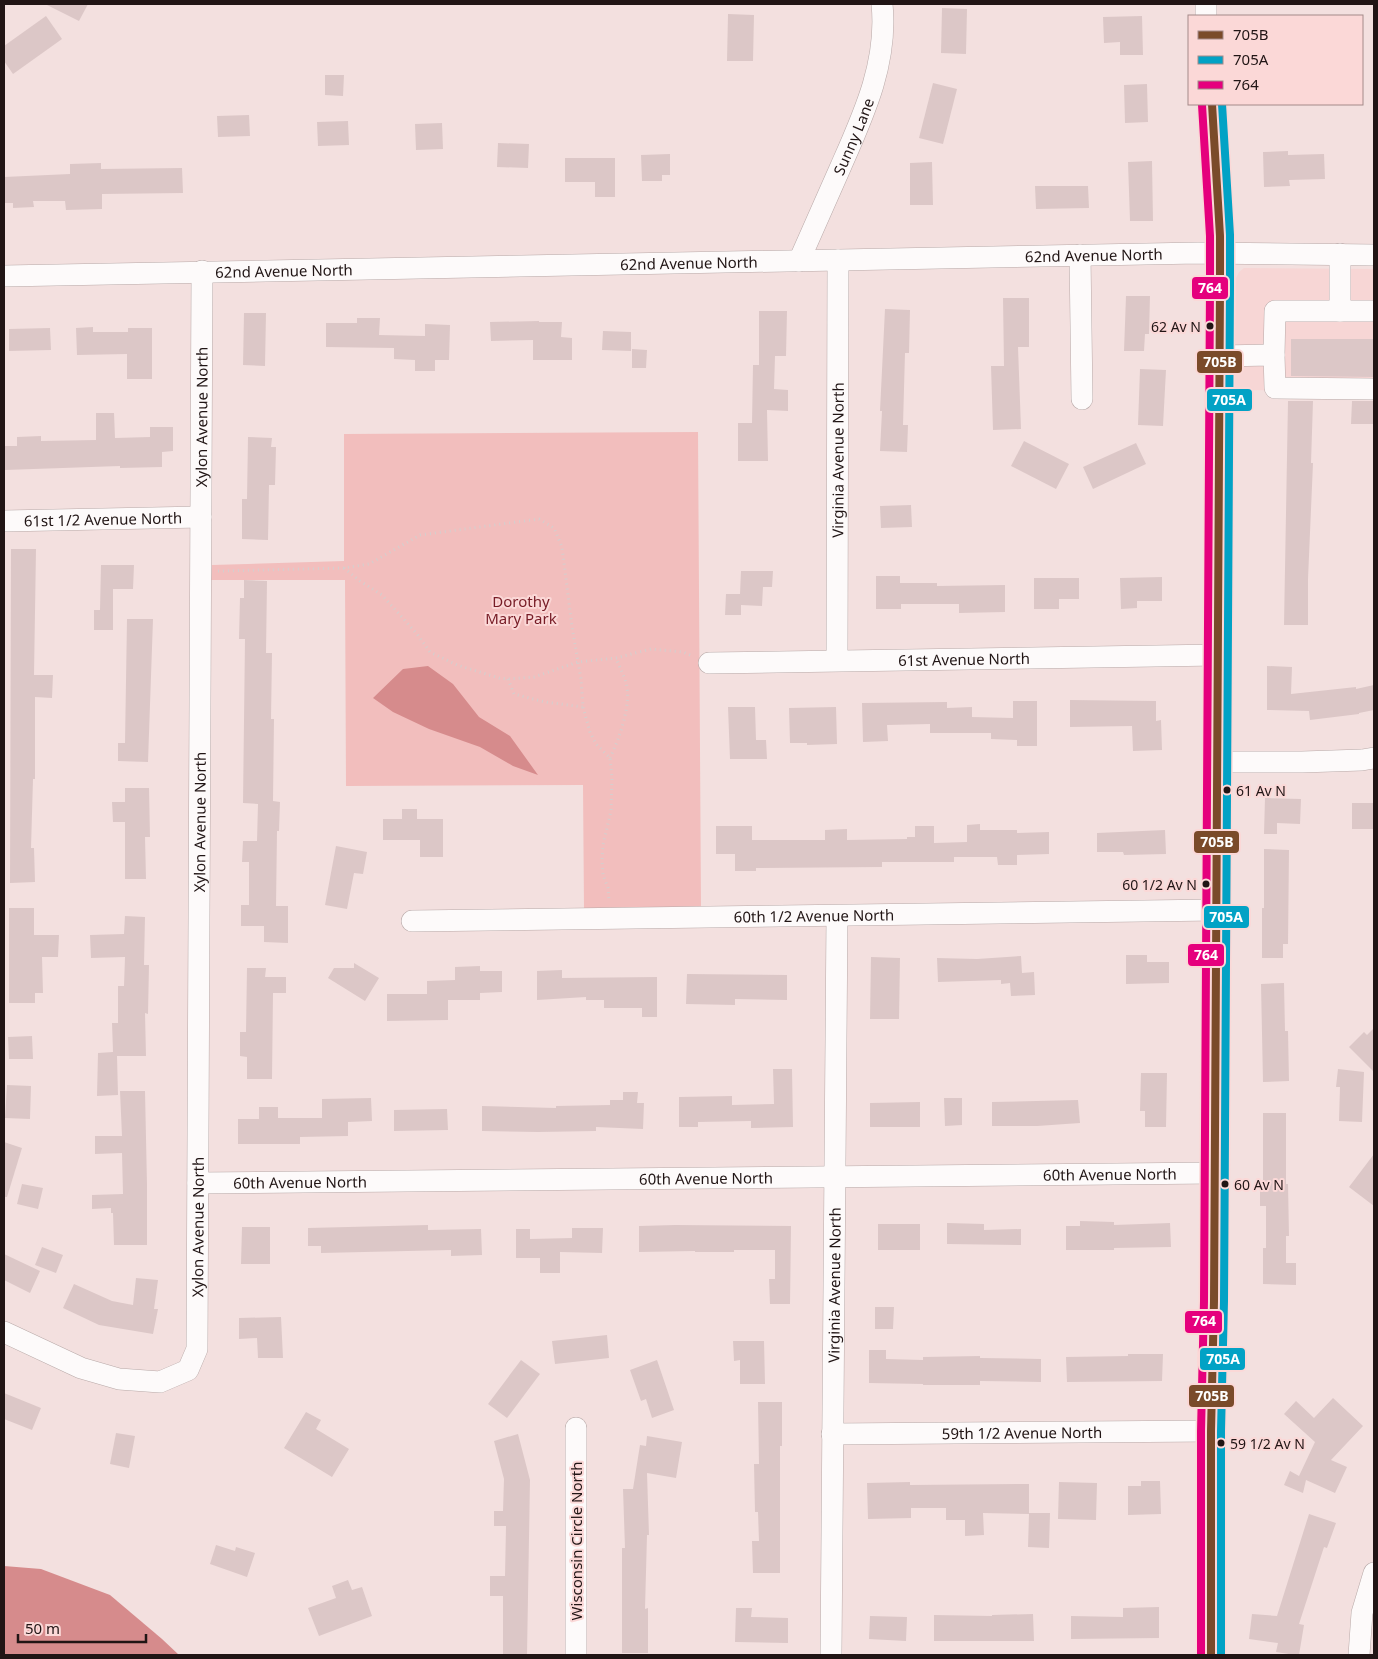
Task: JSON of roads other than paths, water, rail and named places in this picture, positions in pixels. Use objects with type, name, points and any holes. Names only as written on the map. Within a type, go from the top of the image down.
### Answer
[{"type":"street","name":"Sunny Lane","points":[[799,261],[866,108],[876,78],[881,44],[882,4]]},
{"type":"street","points":[[1211,1655],[1211,1432],[1214,1301],[1220,356],[1220,253],[1212,105]]},
{"type":"street","name":"62nd Avenue North","points":[[4,276],[1080,255],[1220,253],[1374,255]]},
{"type":"street","points":[[1340,254],[1340,311]]},
{"type":"street","points":[[1080,255],[1082,400]]},
{"type":"street","name":"Virginia Avenue North","points":[[837,660],[838,260]]},
{"type":"street","name":"Xylon Avenue North","points":[[4,1332],[81,1368],[119,1380],[160,1382],[188,1370],[197,1349],[202,271]]},
{"type":"street","points":[[1374,311],[1275,311],[1274,355],[1275,388],[1374,389]]},
{"type":"street","points":[[1220,356],[1274,355]]},
{"type":"street","name":"61st 1/2 Avenue North","points":[[4,521],[201,517]]},
{"type":"street","name":"61st Avenue North","points":[[709,664],[837,660],[1218,655]]},
{"type":"street","points":[[1217,762],[1302,762],[1374,758]]},
{"type":"street","name":"60th 1/2 Avenue North","points":[[412,922],[1216,910]]},
{"type":"street","name":"Virginia Avenue North","points":[[831,1655],[837,916]]},
{"type":"street","name":"60th Avenue North","points":[[198,1183],[1214,1173]]},
{"type":"street","name":"Wisconsin Circle North","points":[[576,1428],[576,1655]]},
{"type":"street","name":"59th 1/2 Avenue North","points":[[832,1434],[1211,1432]]},
{"type":"street","points":[[1359,1655],[1362,1613],[1374,1573]]},
{"type":"place","name":"62 Av N","points":[[1210,326]]},
{"type":"place","name":"61 Av N","points":[[1227,790]]},
{"type":"place","name":"60 1/2 Av N","points":[[1206,884]]},
{"type":"place","name":"60 Av N","points":[[1225,1184]]},
{"type":"place","name":"59 1/2 Av N","points":[[1221,1443]]},
{"type":"park label","name":"Dorothy Mary Park","points":[[521,610]]}]
